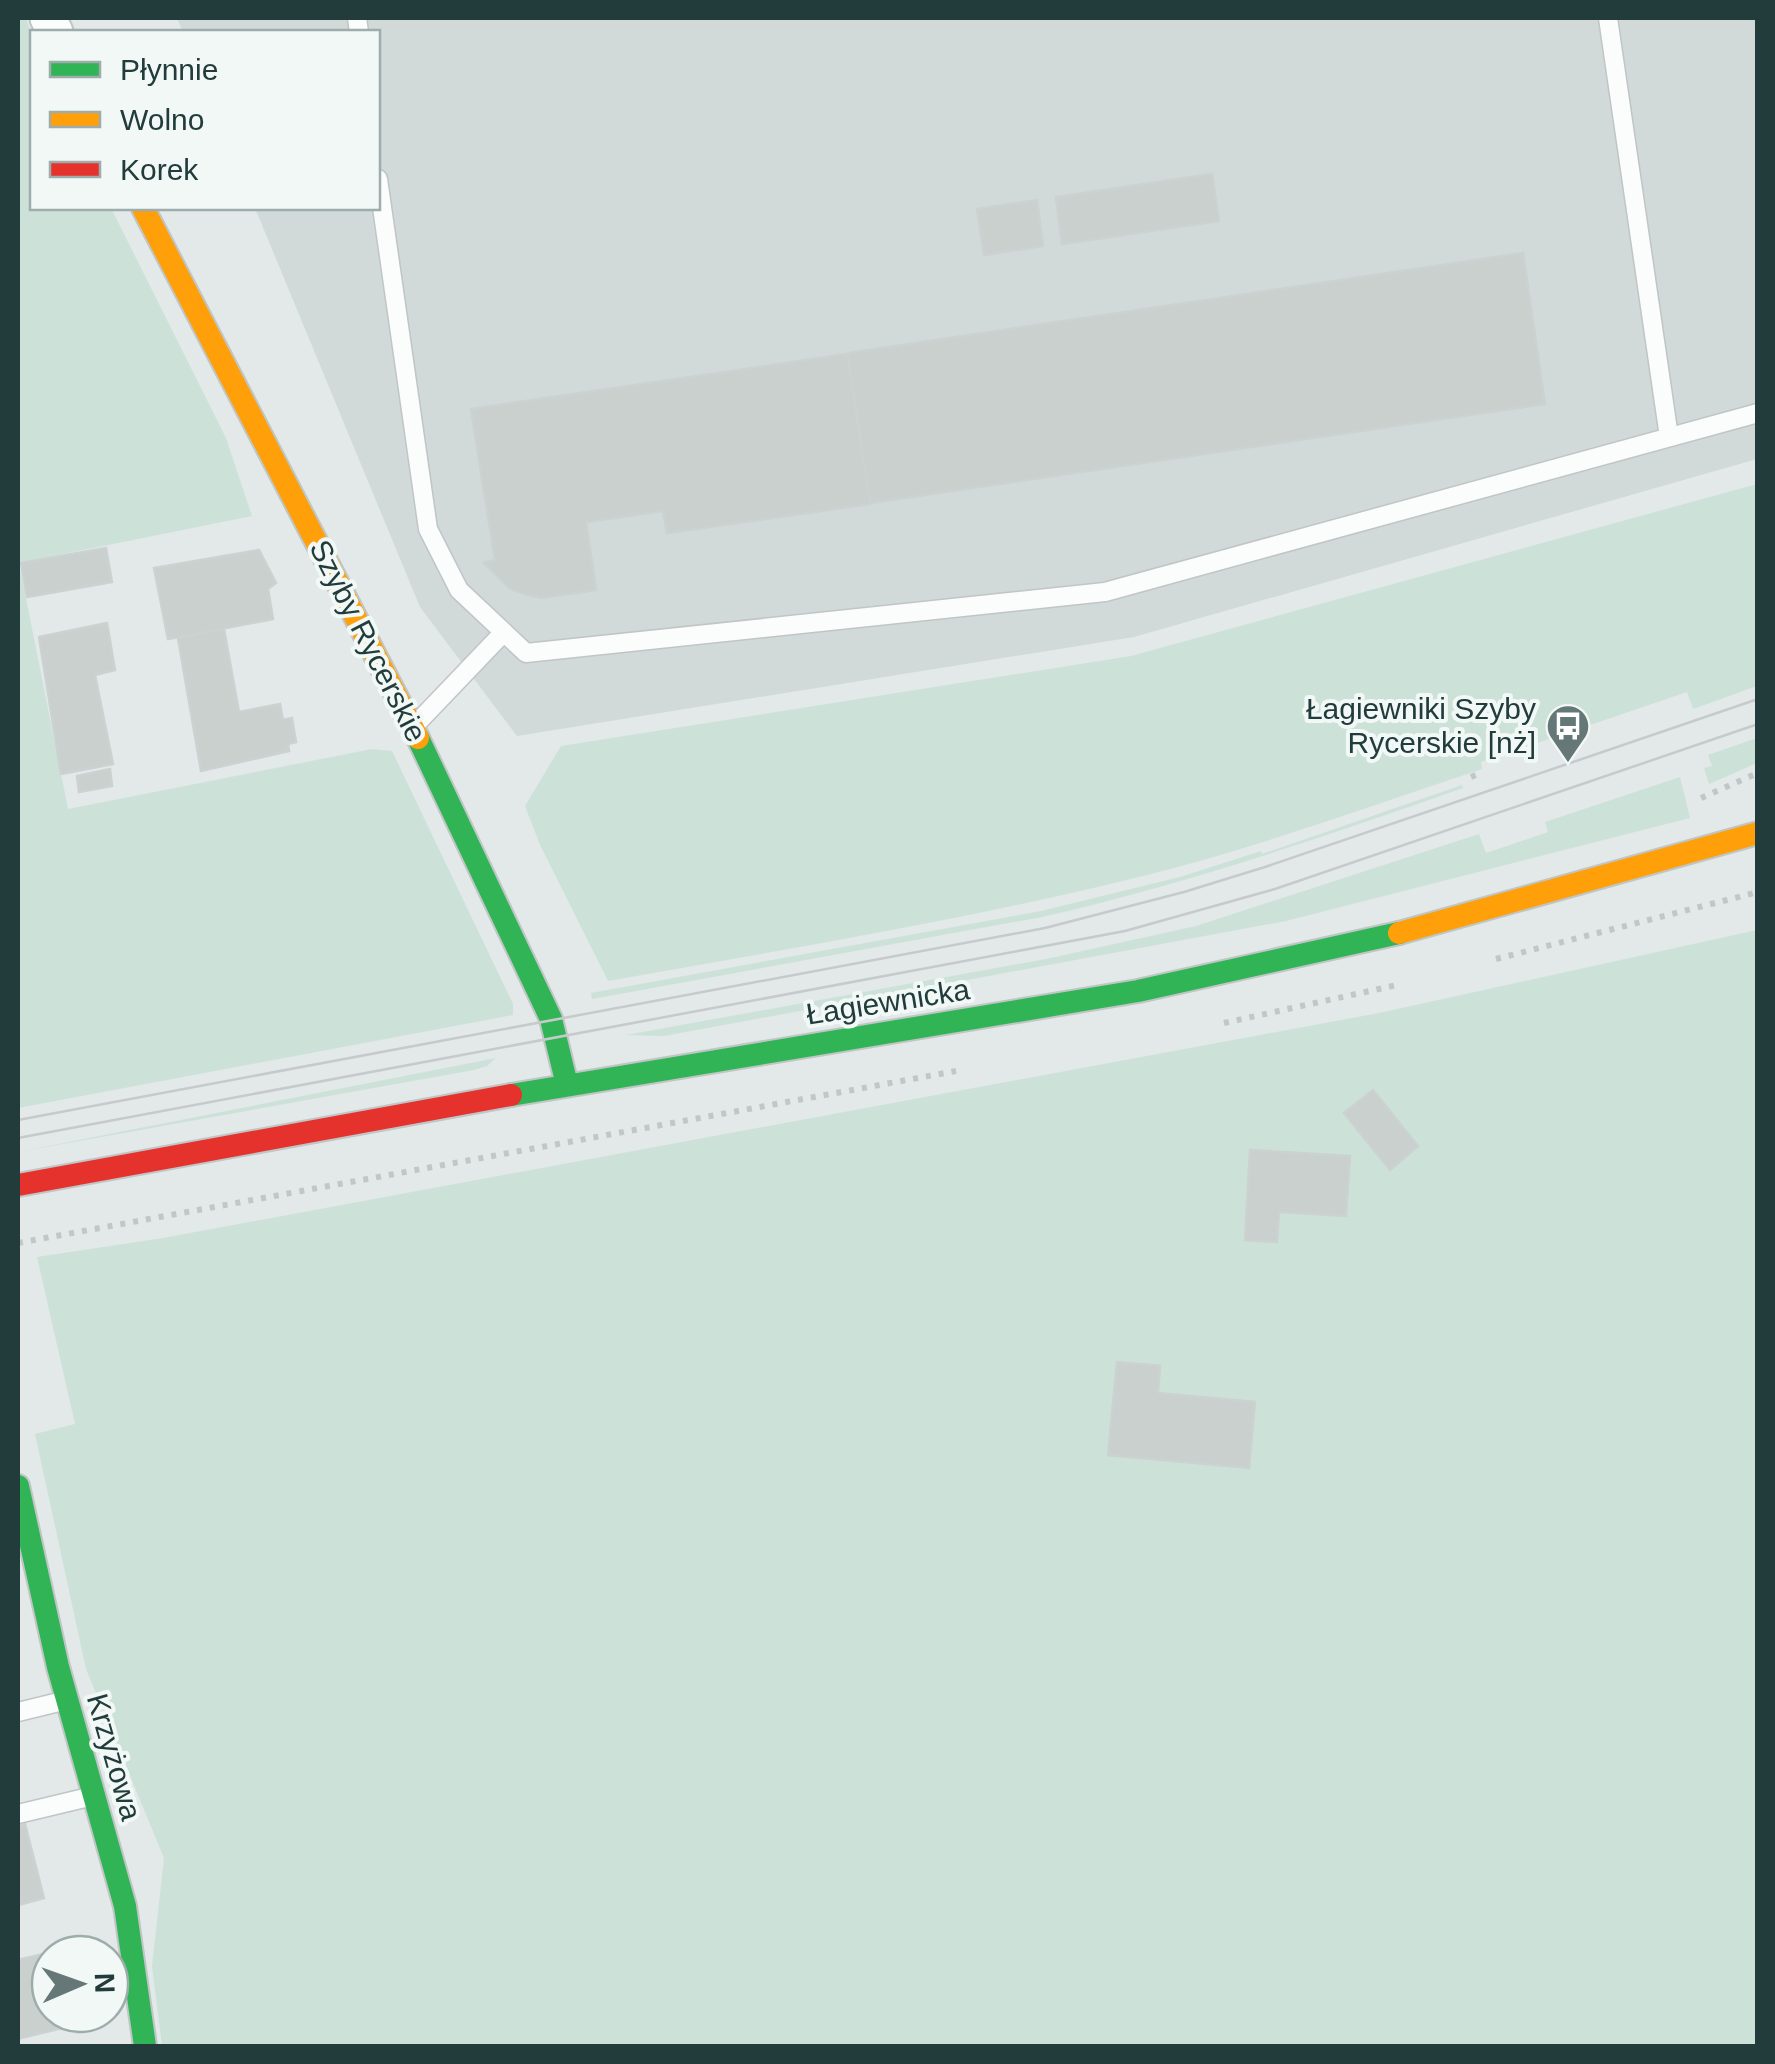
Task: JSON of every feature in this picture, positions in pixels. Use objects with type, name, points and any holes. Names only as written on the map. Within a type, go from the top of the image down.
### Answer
[{"type":"main road","name":"Szyby Rycerskie","points":[[144,210],[413,726],[551,1019],[567,1086]]},
{"type":"main road","name":"Łagiewnicka","points":[[18,1185],[1221,974],[1423,928],[1758,833]]},
{"type":"main road","name":"Krzyżowa","points":[[18,1486],[27,1572],[125,1906],[146,2046]]},
{"type":"lane","points":[[1608,18],[1669,437]]},
{"type":"lane","points":[[380,192],[428,529],[459,590],[526,653],[1105,592],[1758,413]]},
{"type":"lane","points":[[413,726],[504,632]]},
{"type":"lane","points":[[18,1712],[67,1700]]},
{"type":"lane","points":[[18,1814],[94,1796]]},
{"type":"path","points":[[1471,777],[1483,772]]},
{"type":"path","points":[[1700,798],[1758,773]]},
{"type":"shaded area","points":[[177,18],[1757,18],[1757,459],[1134,637],[517,736],[420,607],[256,210],[380,210],[380,30],[182,30]]},
{"type":"green space","points":[[18,18],[26,18],[30,31],[30,210],[112,210],[226,438],[252,516],[19,563],[68,809],[372,749],[392,751],[513,1004],[513,1015],[18,1108]]},
{"type":"green space","points":[[1757,484],[1757,686],[1693,709],[1687,692],[1481,762],[1482,769],[1186,865],[943,920],[608,981],[540,845],[525,806],[561,746],[1131,656]]},
{"type":"green space","points":[[1757,738],[1757,763],[1709,784],[1704,768],[1712,766],[1708,755]]},
{"type":"green space","points":[[1680,777],[1690,818],[1286,921],[664,1036],[626,1035],[1046,959],[1196,926],[1479,834],[1486,853],[1548,832],[1545,822]]},
{"type":"green space","points":[[1462,785],[1463,788],[1307,842],[1096,904],[592,999],[591,993],[1041,911],[1180,877],[1261,851],[1262,854]]},
{"type":"green space","points":[[1757,930],[1757,2046],[162,2046],[152,1966],[164,1858],[86,1669],[35,1434],[75,1424],[37,1257],[163,1238],[1379,1013]]},
{"type":"green space","points":[[496,1058],[474,1070],[18,1152]]},
{"type":"building","points":[[1212,174],[1219,221],[1062,244],[1056,197]]},
{"type":"building","points":[[1037,200],[1043,246],[984,255],[977,209]]},
{"type":"building","points":[[1523,253],[1545,404],[870,503],[848,353]]},
{"type":"building","points":[[847,354],[870,504],[667,533],[663,511],[586,522],[596,590],[541,598],[509,588],[484,563],[495,560],[471,409]]},
{"type":"building","points":[[106,548],[112,582],[27,597],[21,563]]},
{"type":"building","points":[[259,550],[276,583],[268,589],[273,619],[168,639],[154,568]]},
{"type":"building","points":[[107,623],[115,670],[95,675],[113,764],[61,774],[39,637]]},
{"type":"building","points":[[224,629],[239,712],[280,704],[283,720],[292,718],[296,742],[288,744],[289,751],[201,771],[178,638]]},
{"type":"building","points":[[110,769],[112,786],[79,792],[77,776]]},
{"type":"building","points":[[1373,1090],[1418,1146],[1390,1170],[1344,1113]]},
{"type":"building","points":[[1250,1150],[1350,1156],[1346,1216],[1279,1212],[1277,1242],[1245,1240]]},
{"type":"building","points":[[1117,1362],[1160,1366],[1158,1393],[1255,1402],[1249,1468],[1108,1455]]},
{"type":"building","points":[[25,1824],[44,1898],[18,1905],[18,1826]]},
{"type":"building","points":[[30,1957],[30,2034],[38,2034],[18,2039],[18,1960]]},
{"type":"tram line","points":[[18,1120],[1045,928],[1265,867],[1758,699]]},
{"type":"tram line","points":[[18,1138],[1125,931],[1275,889],[1758,724]]},
{"type":"traffic: fast","points":[[418,738],[551,1019],[567,1085]]},
{"type":"traffic: fast","points":[[511,1095],[1138,991],[1399,933]]},
{"type":"traffic: fast","points":[[18,1486],[58,1667],[125,1906],[145,2046]]},
{"type":"traffic: slow","points":[[144,210],[418,738]]},
{"type":"traffic: slow","points":[[1399,933],[1758,833]]},
{"type":"traffic: jam","points":[[18,1185],[511,1095]]},
{"type":"place","name":"Łagiewniki Szyby Rycerskie [nż]","points":[[1568,764]]}]
